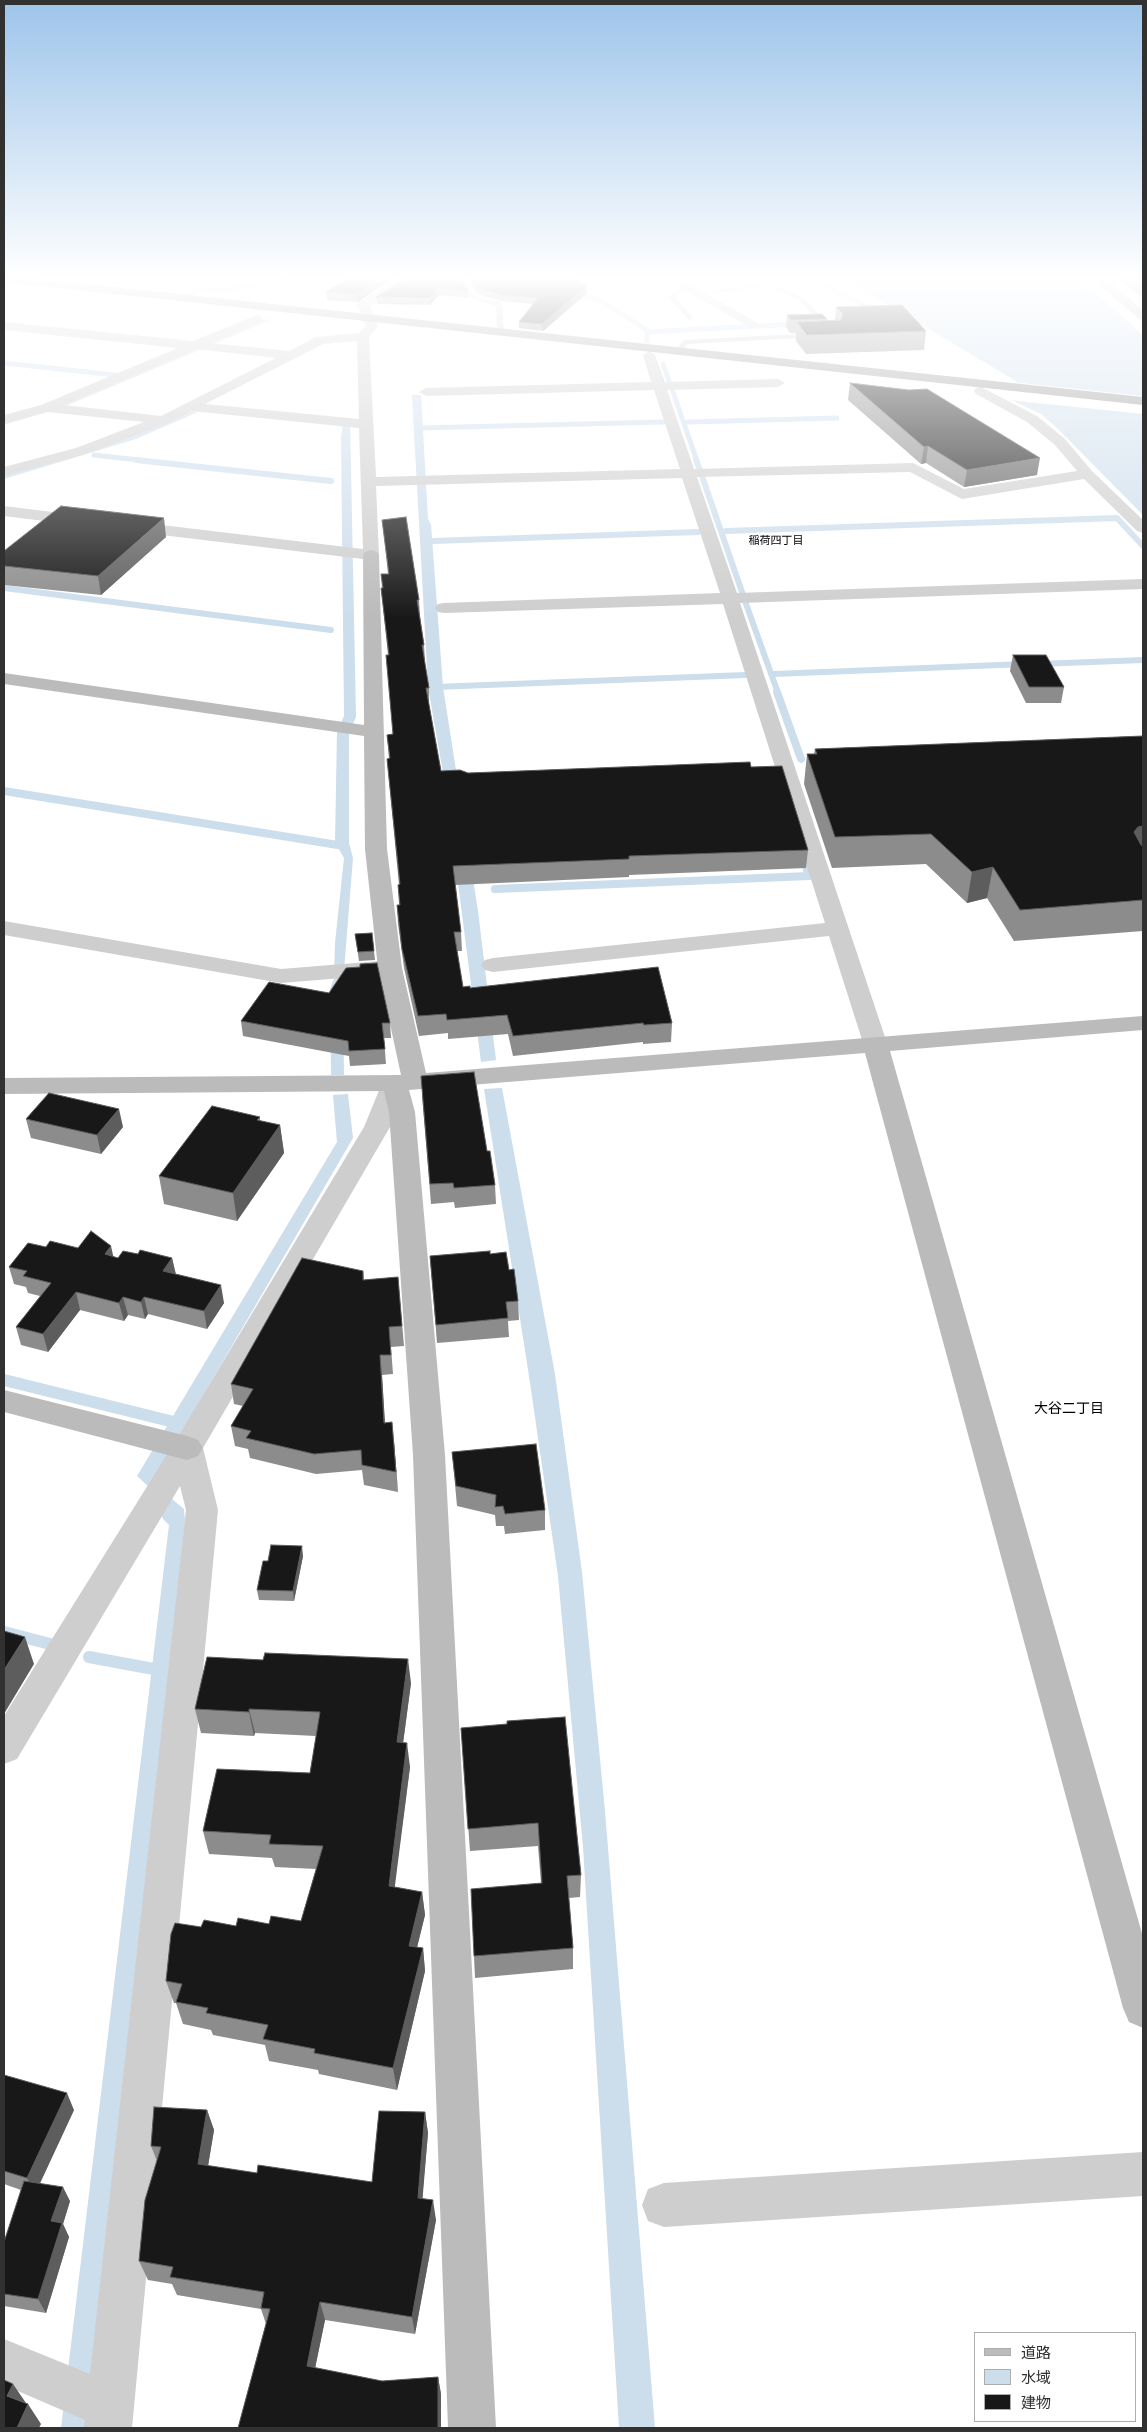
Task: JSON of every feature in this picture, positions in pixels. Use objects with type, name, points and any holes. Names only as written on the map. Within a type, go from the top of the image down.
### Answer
[{"type":"highway","points":[[977,390],[986,390]]},
{"type":"highway","points":[[1009,390],[1143,408]]},
{"type":"highway","points":[[1016,390],[1143,401]]},
{"type":"street","points":[[4,419],[52,408],[94,390]]},
{"type":"street","points":[[4,472],[82,451],[164,420],[223,390]]},
{"type":"street","points":[[358,390],[353,423],[368,482],[364,554],[367,730],[376,849],[405,1082],[402,1112],[429,1455],[472,2428]]},
{"type":"street","points":[[426,392],[485,390]]},
{"type":"street","points":[[660,390],[731,598],[876,1046],[1143,2008]]},
{"type":"street","points":[[982,391],[1032,419],[1060,442],[1087,474],[1143,528]]},
{"type":"street","points":[[12,404],[164,420]]},
{"type":"street","points":[[192,407],[353,423]]},
{"type":"street","points":[[368,482],[913,467],[962,494],[1087,474]]},
{"type":"street","points":[[4,511],[364,554]]},
{"type":"street","points":[[444,608],[1143,584]]},
{"type":"street","points":[[4,679],[367,730]]},
{"type":"street","points":[[4,928],[281,976],[390,968]]},
{"type":"street","points":[[493,965],[838,928]]},
{"type":"street","points":[[4,1086],[405,1082],[876,1046],[1143,1023]]},
{"type":"street","points":[[4,1748],[151,1507],[172,1452],[405,1082]]},
{"type":"street","points":[[4,1401],[172,1452],[202,1510],[98,2412],[4,2362]]},
{"type":"street","points":[[664,2205],[1143,2174]]},
{"type":"water","points":[[91,390],[102,390],[63,407],[4,425],[4,422],[39,412]]},
{"type":"water","points":[[1015,390],[1143,390],[1143,515],[1056,427],[1041,414],[1011,400]]},
{"type":"water","points":[[412,395],[421,395],[428,519],[431,524],[443,687],[478,911],[496,1060],[481,1062],[446,790],[428,687]]},
{"type":"water","points":[[192,411],[198,412],[136,439],[4,479],[4,475],[86,452]]},
{"type":"water","points":[[344,418],[350,418],[356,717],[349,733],[349,843],[353,858],[343,983],[344,1075],[331,1075],[330,989],[334,979],[335,943],[344,858],[335,842],[337,732],[344,716],[341,436]]},
{"type":"water","points":[[502,1088],[555,1374],[582,1572],[605,1811],[655,2428],[619,2428],[583,1847],[558,1576],[484,1089]]},
{"type":"water","points":[[348,1094],[353,1138],[162,1466],[172,1499],[184,1509],[185,1521],[99,2365],[88,2428],[61,2428],[169,1525],[163,1519],[150,1488],[137,1476],[337,1142],[333,1095]]},
{"type":"pier","points":[[1013,390],[1091,390],[1143,396],[1143,414],[1008,400]]},
{"type":"building","points":[[859,390],[929,390],[1040,458],[967,470],[928,446],[924,447]]},
{"type":"building","points":[[61,506],[164,518],[98,576],[4,566],[4,551]]},
{"type":"building","points":[[406,517],[419,600],[417,600],[424,645],[422,645],[429,688],[426,688],[441,771],[460,770],[468,773],[750,762],[751,767],[782,766],[808,850],[629,856],[629,859],[453,866],[461,932],[454,932],[463,987],[470,986],[470,988],[658,967],[672,1023],[644,1025],[643,1023],[513,1036],[507,1015],[447,1020],[446,1014],[418,1016],[402,949],[397,905],[400,905],[398,885],[400,884],[387,759],[390,758],[387,735],[393,734],[386,655],[389,655],[381,588],[383,588],[381,574],[389,574],[382,520]]},
{"type":"building","points":[[1013,655],[1046,655],[1064,687],[1029,687]]},
{"type":"building","points":[[1143,736],[1143,826],[1138,827],[1134,832],[1143,846],[1143,900],[1020,910],[993,867],[972,872],[931,834],[835,837],[807,754],[817,754],[815,749]]},
{"type":"building","points":[[372,933],[374,951],[358,952],[355,934]]},
{"type":"building","points":[[377,963],[390,1023],[382,1023],[385,1049],[349,1051],[348,1041],[241,1021],[269,982],[329,993],[346,968],[360,967],[360,964]]},
{"type":"building","points":[[474,1072],[487,1151],[490,1151],[495,1185],[454,1188],[453,1183],[430,1184],[421,1076]]},
{"type":"building","points":[[49,1093],[119,1109],[97,1135],[26,1119]]},
{"type":"building","points":[[212,1106],[260,1117],[257,1120],[280,1125],[233,1193],[159,1176]]},
{"type":"building","points":[[91,1231],[111,1246],[105,1254],[118,1258],[123,1251],[138,1254],[140,1250],[172,1258],[163,1271],[221,1285],[204,1311],[144,1297],[141,1302],[123,1297],[119,1303],[76,1292],[43,1334],[16,1327],[51,1283],[23,1276],[27,1271],[9,1267],[28,1243],[46,1247],[50,1241],[78,1248]]},
{"type":"building","points":[[490,1251],[490,1254],[506,1252],[509,1270],[514,1269],[518,1301],[506,1302],[508,1318],[436,1325],[430,1256]]},
{"type":"building","points":[[302,1258],[363,1271],[363,1280],[398,1277],[402,1326],[389,1327],[391,1355],[380,1355],[384,1423],[392,1422],[396,1472],[362,1465],[361,1450],[314,1454],[246,1438],[251,1431],[231,1426],[253,1389],[231,1384]]},
{"type":"building","points":[[536,1444],[545,1510],[505,1514],[503,1506],[495,1507],[496,1495],[456,1486],[452,1452]]},
{"type":"building","points":[[271,1545],[302,1546],[293,1591],[257,1590],[263,1561],[268,1561]]},
{"type":"building","points":[[4,1631],[25,1637],[4,1670]]},
{"type":"building","points":[[265,1653],[408,1659],[397,1742],[407,1743],[389,1886],[422,1892],[409,1946],[423,1948],[393,2068],[314,2053],[315,2049],[263,2039],[268,2025],[206,2013],[208,2008],[176,2002],[182,1984],[166,1981],[171,1934],[175,1923],[201,1927],[204,1920],[236,1926],[238,1918],[269,1924],[271,1916],[301,1921],[323,1846],[269,1844],[271,1835],[203,1831],[217,1769],[310,1773],[320,1712],[249,1709],[249,1712],[195,1709],[207,1657],[263,1660]]},
{"type":"building","points":[[565,1717],[581,1875],[567,1876],[573,1948],[474,1956],[471,1889],[542,1883],[538,1823],[468,1829],[461,1728],[507,1724],[507,1721]]},
{"type":"building","points":[[4,2075],[67,2093],[27,2178],[4,2171]]},
{"type":"building","points":[[154,2107],[207,2110],[198,2164],[257,2173],[258,2165],[372,2182],[379,2111],[425,2112],[418,2198],[433,2200],[412,2317],[320,2302],[307,2366],[382,2381],[438,2377],[438,2428],[238,2428],[270,2309],[261,2308],[264,2292],[170,2277],[173,2267],[139,2261],[145,2200],[161,2147],[151,2146]]},
{"type":"building","points":[[24,2181],[63,2187],[51,2221],[62,2223],[38,2299],[4,2294],[4,2242]]},
{"type":"building","points":[[4,2380],[13,2384],[7,2396],[28,2404],[17,2428],[4,2428]]},
{"type":"waterway","points":[[673,390],[697,461]]},
{"type":"waterway","points":[[688,422],[837,418]]},
{"type":"waterway","points":[[418,428],[663,422]]},
{"type":"waterway","points":[[94,455],[148,461]]},
{"type":"waterway","points":[[136,460],[331,481]]},
{"type":"waterway","points":[[696,460],[700,470]]},
{"type":"waterway","points":[[702,476],[743,595]]},
{"type":"waterway","points":[[726,531],[1117,518],[1143,546]]},
{"type":"waterway","points":[[432,541],[698,532]]},
{"type":"waterway","points":[[4,588],[331,630]]},
{"type":"waterway","points":[[745,601],[778,693]]},
{"type":"waterway","points":[[1039,664],[1143,660]]},
{"type":"waterway","points":[[774,674],[1025,664]]},
{"type":"waterway","points":[[435,687],[746,675]]},
{"type":"waterway","points":[[777,692],[801,759]]},
{"type":"waterway","points":[[4,791],[344,846]]},
{"type":"waterway","points":[[495,889],[809,876],[803,857]]},
{"type":"waterway","points":[[4,1380],[178,1423]]},
{"type":"waterway","points":[[4,1632],[50,1644]]},
{"type":"waterway","points":[[89,1657],[159,1670]]},
{"type":"district","name":"稲荷四丁目","points":[[776,540]]},
{"type":"district","name":"大谷二丁目","points":[[1069,1408]]}]
